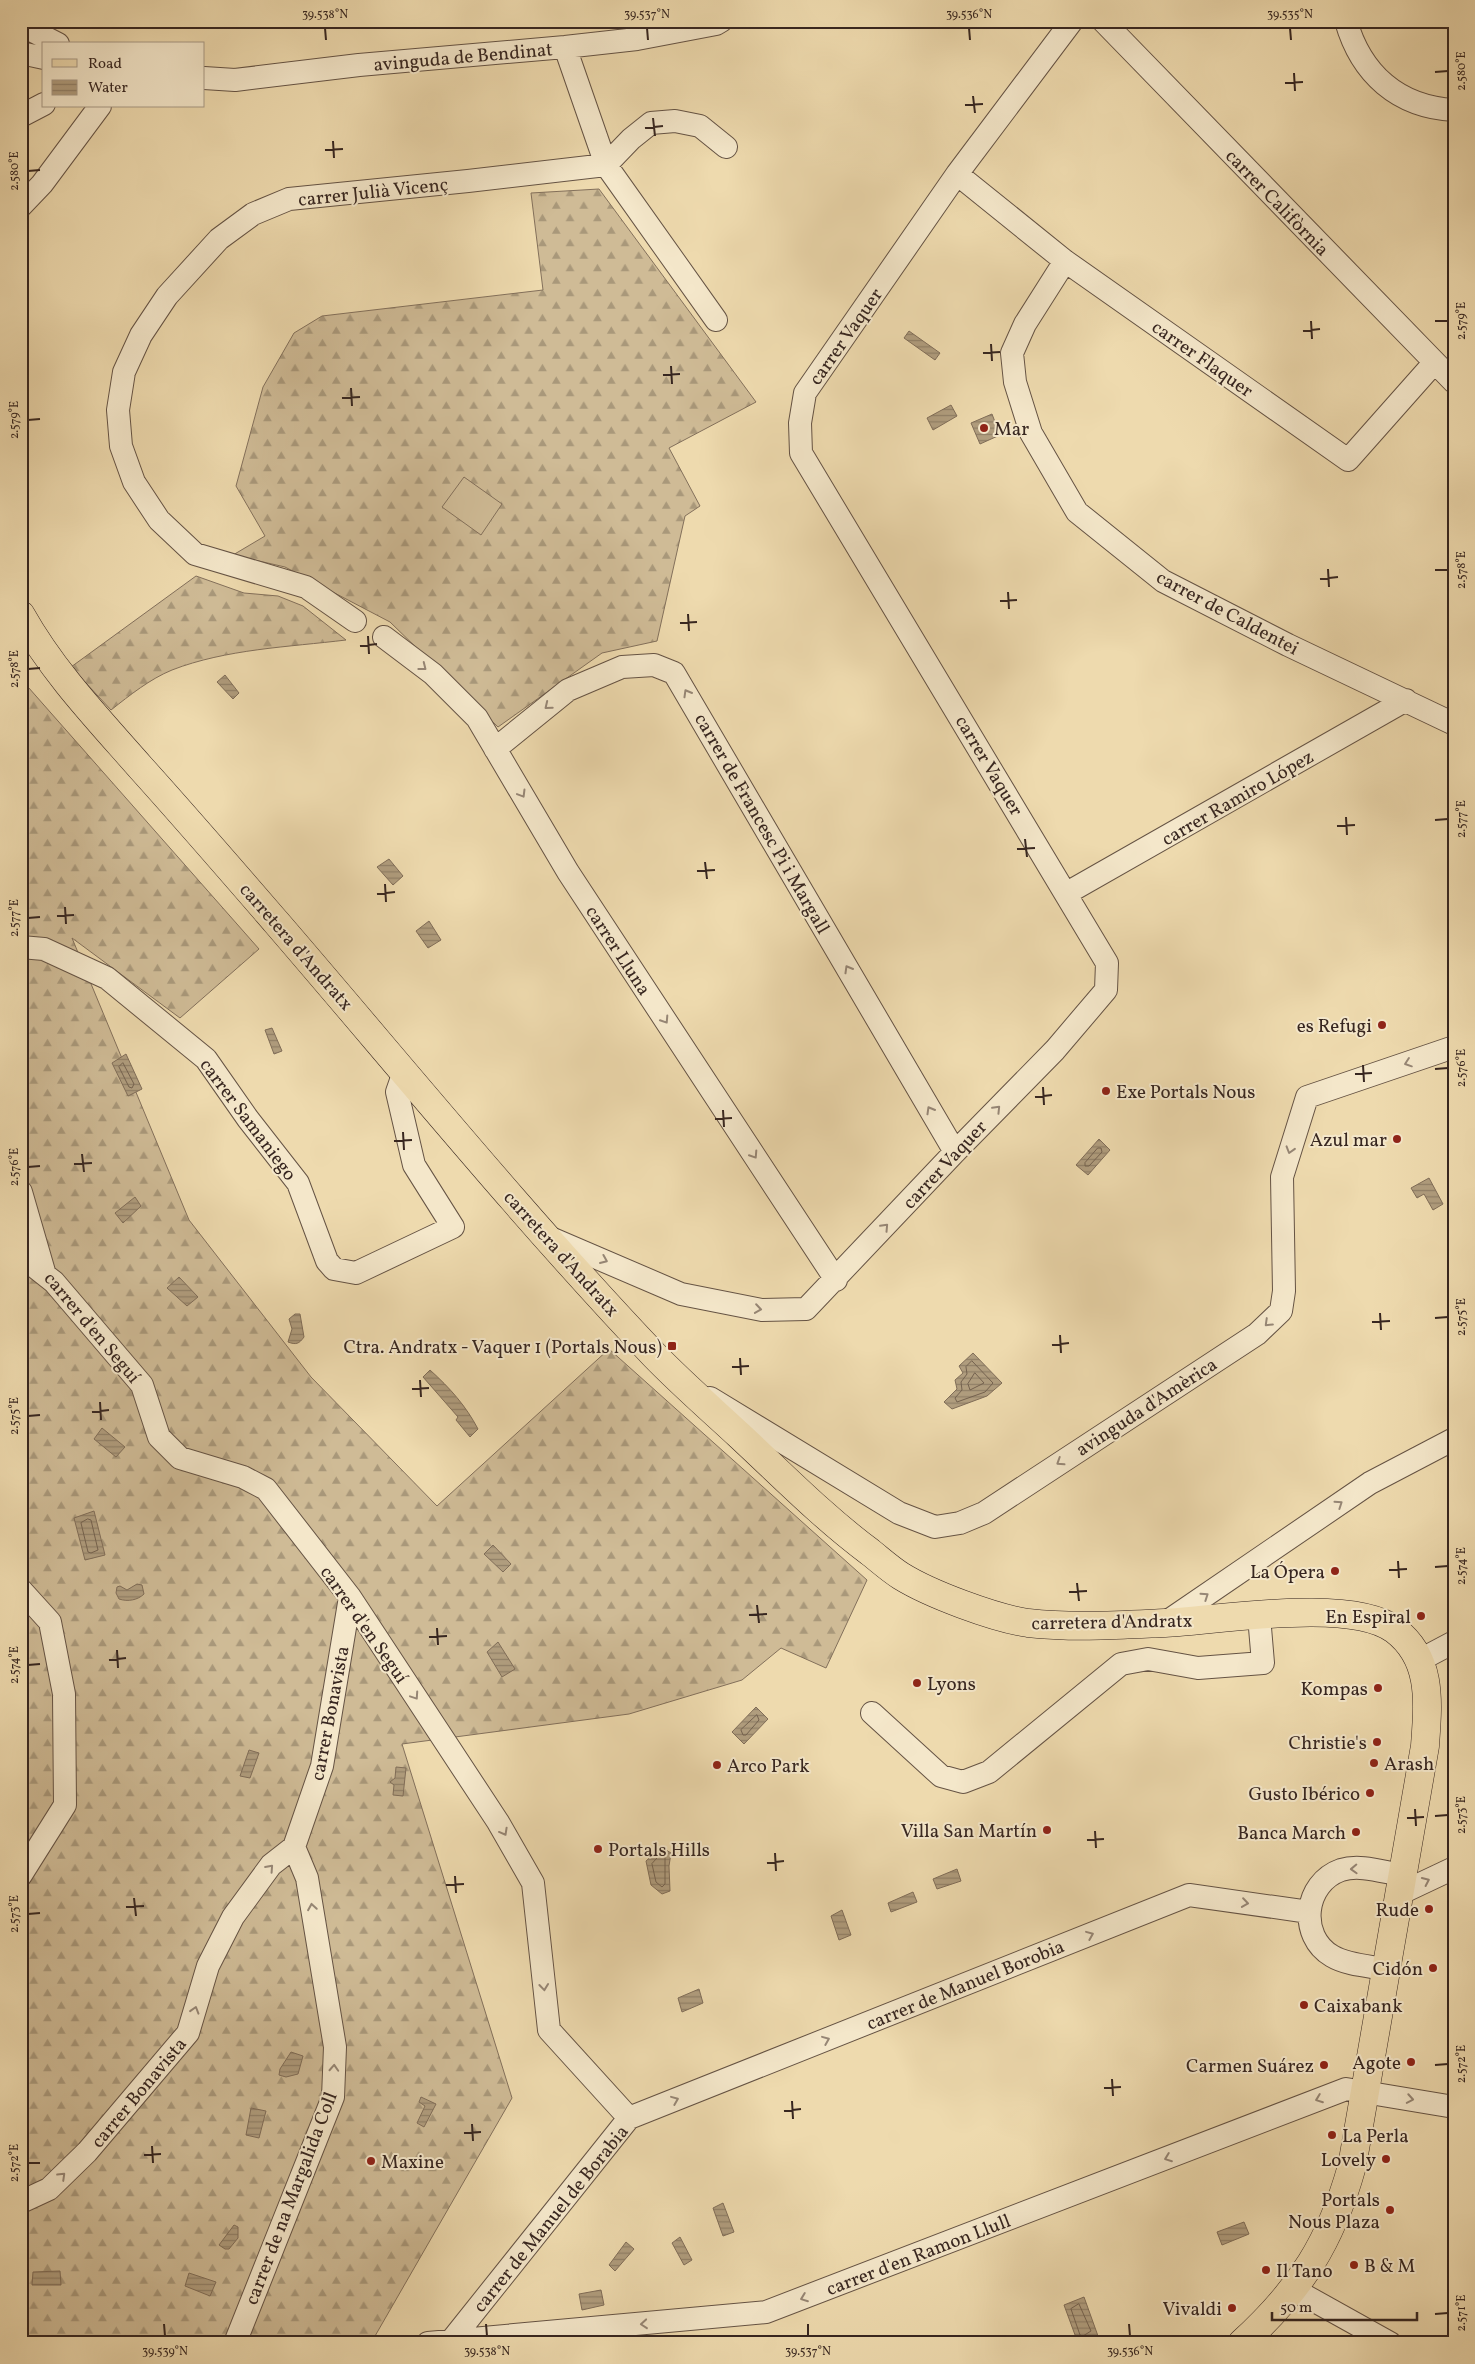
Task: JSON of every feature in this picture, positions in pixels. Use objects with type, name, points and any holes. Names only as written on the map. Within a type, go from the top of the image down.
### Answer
[{"type":"main road","name":"carretera d'Andratx","points":[[21,615],[57,670],[543,1234],[681,1380],[824,1515],[901,1576],[928,1590],[989,1613],[1026,1622],[1065,1625],[1164,1623],[1259,1616],[1340,1613],[1362,1615],[1394,1629],[1420,1660],[1427,1680],[1427,1723],[1385,1969],[1382,2004],[1352,2166],[1338,2212],[1314,2260],[1294,2289],[1275,2311],[1242,2343]]},
{"type":"street","name":"avinguda de Bendinat","points":[[205,78],[235,80],[359,65],[565,48],[637,39],[716,24],[721,21]]},
{"type":"street","name":"carrer Vaquer","points":[[543,1234],[682,1294],[762,1310],[806,1309],[836,1280],[955,1152],[1055,1050],[1106,990],[1107,963],[1067,893],[801,453],[800,423],[805,393],[957,174],[1072,21]]},
{"type":"street","name":"carrer Califòrnia","points":[[1103,21],[1454,382]]},
{"type":"street","points":[[1346,21],[1352,41],[1371,72],[1402,98],[1440,109],[1454,110]]},
{"type":"street","points":[[21,25],[54,42]]},
{"type":"street","points":[[565,48],[606,165],[716,320]]},
{"type":"street","points":[[21,53],[42,58]]},
{"type":"street","points":[[21,116],[42,105]]},
{"type":"street","points":[[21,206],[42,184],[99,108]]},
{"type":"street","points":[[606,165],[631,139],[651,123],[675,121],[700,126],[726,146]]},
{"type":"street","name":"carrer Julià Vicenç","points":[[355,621],[306,587],[195,554],[159,520],[134,482],[121,446],[120,437],[118,410],[124,372],[141,335],[166,296],[219,239],[253,214],[289,199],[606,165]]},
{"type":"street","name":"carrer Flaquer","points":[[957,174],[1066,261],[1348,460],[1434,362]]},
{"type":"street","name":"carrer de Caldentei","points":[[1066,261],[1025,324],[1012,353],[1015,382],[1031,433],[1077,512],[1163,580],[1288,645],[1454,724]]},
{"type":"street","name":"carrer Lluna","points":[[384,637],[433,674],[476,718],[568,872],[836,1280]]},
{"type":"street","name":"carrer de Francesc Pi i Margall","points":[[495,749],[568,690],[622,667],[654,665],[674,672],[955,1152]]},
{"type":"street","name":"carrer Ramiro López","points":[[1067,893],[1406,700]]},
{"type":"street","name":"carrer Samaniego","points":[[21,947],[44,949],[107,978],[206,1059],[248,1119],[298,1182],[327,1261],[334,1269],[356,1273],[453,1228],[414,1166],[396,1092],[404,1072]]},
{"type":"street","name":"avinguda d'Amèrica","points":[[681,1380],[899,1513],[934,1527],[960,1523],[984,1513],[1257,1334],[1281,1311],[1284,1291],[1282,1178],[1307,1097],[1454,1047]]},
{"type":"street","name":"carrer d'en Seguí","points":[[21,1192],[45,1275],[54,1282],[142,1385],[159,1437],[180,1458],[243,1477],[266,1489],[350,1597],[498,1822],[533,1884],[549,2030],[630,2118]]},
{"type":"street","points":[[21,1256],[45,1275]]},
{"type":"street","points":[[1164,1623],[1370,1483],[1454,1439]]},
{"type":"street","points":[[21,1590],[50,1622],[64,1694],[65,1796],[65,1805],[21,1875]]},
{"type":"street","name":"carrer Bonavista","points":[[21,2202],[49,2189],[87,2152],[188,2033],[208,1966],[232,1917],[271,1865],[294,1847],[322,1766],[350,1597]]},
{"type":"street","name":"carretera d'Andratx","points":[[872,1712],[941,1776],[963,1782],[989,1772],[1121,1664],[1148,1659],[1198,1668],[1262,1663],[1259,1616]]},
{"type":"street","points":[[1420,1660],[1454,1642]]},
{"type":"street","name":"carrer de na Margalida Coll","points":[[235,2343],[333,2097],[335,2047],[307,1878],[294,1847]]},
{"type":"street","points":[[1385,1969],[1342,1960],[1325,1951],[1313,1934],[1309,1912],[1314,1894],[1322,1883],[1341,1870],[1362,1868],[1401,1884],[1454,1868]]},
{"type":"street","name":"carrer de Manuel Borobia","points":[[630,2118],[1189,1895],[1309,1912]]},
{"type":"street","name":"carrer d'en Ramon Llull","points":[[428,2343],[766,2312],[1346,2089],[1454,2106]]},
{"type":"street","name":"carrer de Manuel de Borabia","points":[[451,2340],[630,2118]]},
{"type":"street","points":[[1294,2289],[1390,2343]]},
{"type":"green space","points":[[599,189],[756,402],[669,448],[700,506],[685,516],[657,641],[602,653],[498,727],[390,622],[285,567],[233,555],[265,536],[236,486],[263,387],[294,333],[322,316],[543,290],[531,193]]},
{"type":"green space","points":[[464,477],[502,504],[481,535],[442,507]]},
{"type":"green space","points":[[196,576],[244,593],[278,596],[303,606],[346,640],[236,653],[193,663],[156,678],[111,710],[71,667]]},
{"type":"green space","points":[[21,679],[259,949],[180,1018],[72,938],[189,1220],[311,1377],[437,1506],[609,1349],[867,1580],[826,1668],[781,1648],[742,1680],[629,1714],[402,1744],[512,2098],[371,2343],[21,2343]]},
{"type":"water","points":[[909,331],[940,353],[935,360],[904,338]]},
{"type":"water","points":[[951,405],[957,416],[933,430],[927,418]]},
{"type":"water","points":[[992,414],[1000,435],[980,444],[971,423]]},
{"type":"water","points":[[225,675],[239,693],[233,699],[217,682]]},
{"type":"water","points":[[389,859],[403,876],[393,885],[377,867]]},
{"type":"water","points":[[429,921],[441,940],[428,948],[416,931]]},
{"type":"water","points":[[272,1028],[282,1051],[274,1054],[265,1030]]},
{"type":"water","points":[[126,1054],[142,1089],[128,1096],[112,1063]]},
{"type":"water","points":[[1099,1139],[1110,1150],[1088,1175],[1076,1165]]},
{"type":"water","points":[[1429,1178],[1443,1204],[1433,1210],[1424,1194],[1417,1198],[1411,1188]]},
{"type":"water","points":[[135,1197],[141,1206],[123,1223],[115,1213]]},
{"type":"water","points":[[179,1277],[198,1297],[187,1306],[167,1288]]},
{"type":"water","points":[[295,1314],[300,1314],[304,1337],[295,1344],[288,1342],[292,1329],[289,1319]]},
{"type":"water","points":[[973,1353],[1002,1383],[987,1396],[952,1409],[944,1402],[957,1389],[955,1380],[963,1373],[959,1366]]},
{"type":"water","points":[[430,1370],[457,1398],[478,1429],[470,1437],[456,1420],[458,1417],[423,1377]]},
{"type":"water","points":[[102,1428],[125,1447],[116,1457],[94,1439]]},
{"type":"water","points":[[94,1511],[105,1555],[85,1560],[74,1518]]},
{"type":"water","points":[[493,1545],[511,1564],[503,1572],[484,1554]]},
{"type":"water","points":[[137,1584],[142,1585],[144,1594],[142,1596],[129,1600],[119,1599],[116,1593],[117,1587],[120,1586],[127,1590]]},
{"type":"water","points":[[498,1642],[515,1669],[502,1677],[487,1652]]},
{"type":"water","points":[[756,1707],[768,1719],[744,1744],[732,1732]]},
{"type":"water","points":[[249,1750],[259,1753],[250,1778],[240,1776]]},
{"type":"water","points":[[396,1767],[406,1768],[403,1796],[393,1795],[394,1785],[390,1782],[395,1778]]},
{"type":"water","points":[[661,1847],[671,1853],[669,1866],[670,1891],[662,1894],[651,1885],[646,1861]]},
{"type":"water","points":[[957,1869],[961,1881],[937,1889],[933,1879]]},
{"type":"water","points":[[913,1892],[917,1902],[891,1912],[888,1903]]},
{"type":"water","points":[[842,1910],[851,1935],[839,1940],[831,1916]]},
{"type":"water","points":[[699,1989],[703,2003],[682,2012],[678,1998]]},
{"type":"water","points":[[291,2052],[303,2056],[298,2074],[286,2077],[279,2075],[280,2069]]},
{"type":"water","points":[[421,2097],[436,2104],[424,2127],[417,2123],[425,2106],[419,2102]]},
{"type":"water","points":[[251,2108],[266,2111],[259,2138],[246,2135]]},
{"type":"water","points":[[723,2203],[734,2232],[723,2236],[713,2208]]},
{"type":"water","points":[[1244,2222],[1249,2234],[1222,2245],[1217,2232]]},
{"type":"water","points":[[234,2225],[238,2227],[238,2238],[229,2249],[225,2249],[219,2245]]},
{"type":"water","points":[[680,2237],[692,2260],[684,2265],[672,2243]]},
{"type":"water","points":[[626,2242],[634,2249],[615,2271],[609,2265]]},
{"type":"water","points":[[60,2271],[61,2285],[32,2285],[33,2272]]},
{"type":"water","points":[[189,2273],[216,2282],[210,2296],[185,2286]]},
{"type":"water","points":[[601,2290],[604,2305],[582,2310],[579,2294]]},
{"type":"water","points":[[1084,2297],[1098,2336],[1078,2343],[1064,2305]]},
{"type":"place","name":"Mar","points":[[984,428]]},
{"type":"place","name":"es Refugi","points":[[1382,1025]]},
{"type":"place","name":"Exe Portals Nous","points":[[1106,1091]]},
{"type":"place","name":"Azul mar","points":[[1397,1139]]},
{"type":"place","name":"Ctra. Andratx - Vaquer 1 (Portals Nous)","points":[[672,1346]]},
{"type":"place","name":"La Ópera","points":[[1335,1571]]},
{"type":"place","name":"En Espiral","points":[[1421,1616]]},
{"type":"place","name":"Lyons","points":[[917,1683]]},
{"type":"place","name":"Kompas","points":[[1378,1688]]},
{"type":"place","name":"Christie's","points":[[1377,1742]]},
{"type":"place","name":"Arash","points":[[1374,1763]]},
{"type":"place","name":"Arco Park","points":[[717,1765]]},
{"type":"place","name":"Gusto Ibérico","points":[[1370,1793]]},
{"type":"place","name":"Villa San Martín","points":[[1047,1830]]},
{"type":"place","name":"Banca March","points":[[1356,1832]]},
{"type":"place","name":"Portals Hills","points":[[598,1849]]},
{"type":"place","name":"Rude","points":[[1429,1909]]},
{"type":"place","name":"Cidón","points":[[1433,1968]]},
{"type":"place","name":"Caixabank","points":[[1304,2005]]},
{"type":"place","name":"Agote","points":[[1411,2062]]},
{"type":"place","name":"Carmen Suárez","points":[[1324,2065]]},
{"type":"place","name":"La Perla","points":[[1332,2135]]},
{"type":"place","name":"Lovely","points":[[1386,2159]]},
{"type":"place","name":"Maxine","points":[[371,2161]]},
{"type":"place","name":"Portals Nous Plaza","points":[[1390,2210]]},
{"type":"place","name":"B & M","points":[[1354,2265]]},
{"type":"place","name":"Il Tano","points":[[1266,2270]]},
{"type":"place","name":"Vivaldi","points":[[1232,2308]]}]
